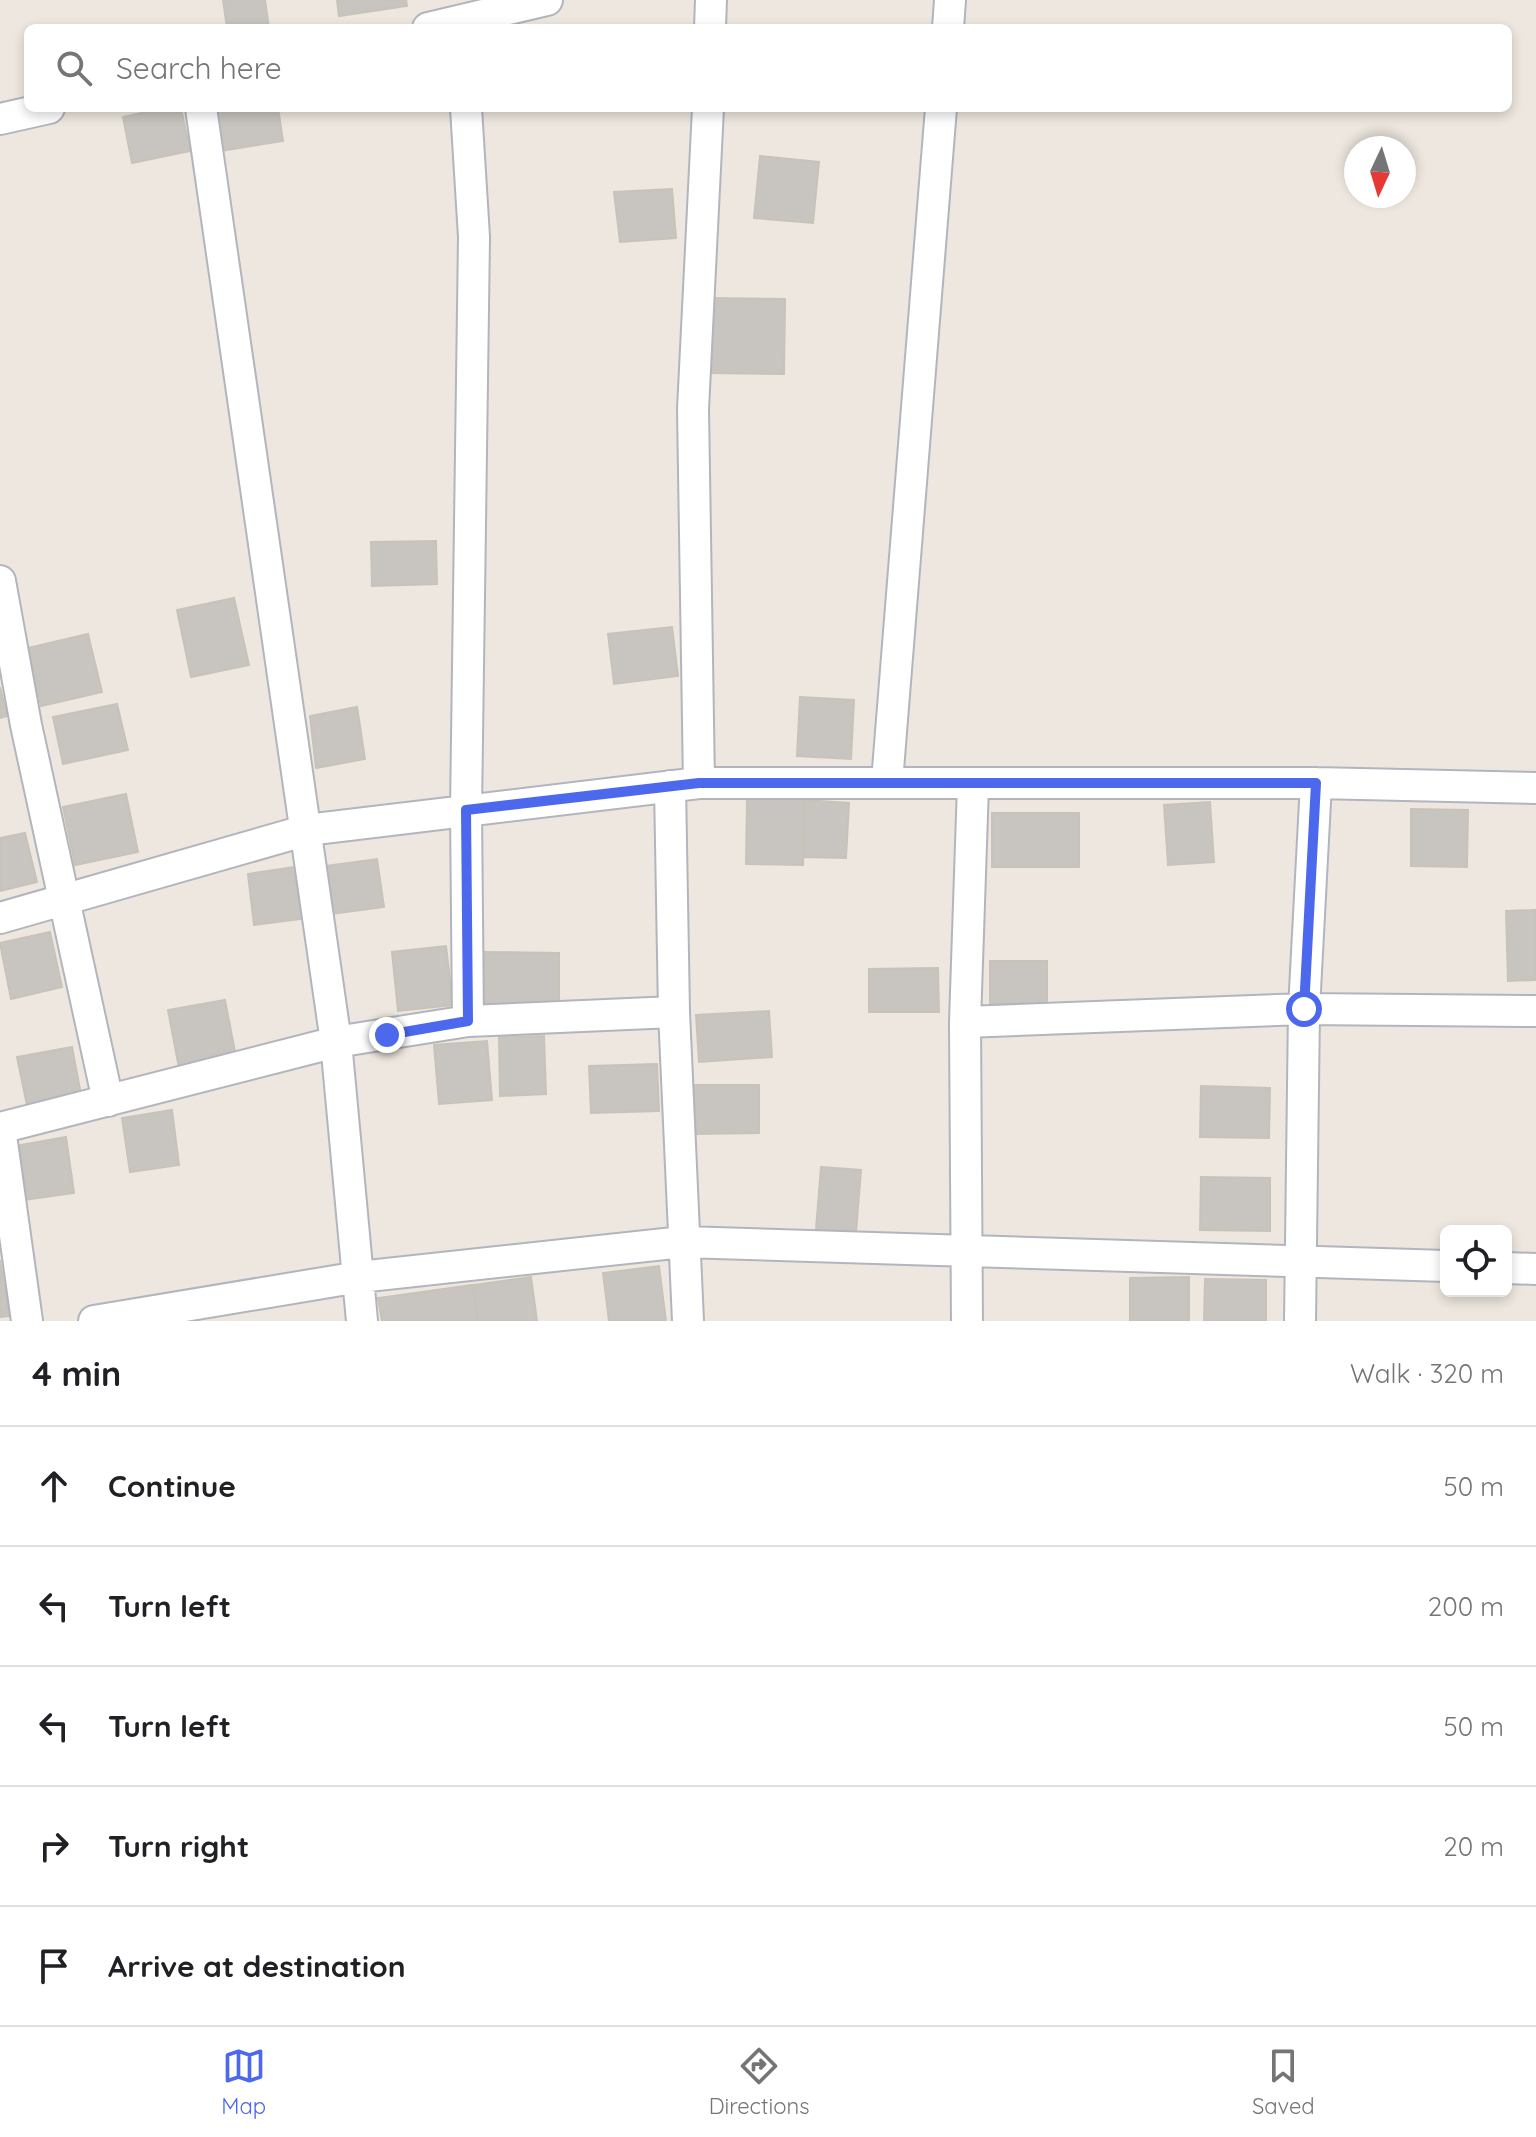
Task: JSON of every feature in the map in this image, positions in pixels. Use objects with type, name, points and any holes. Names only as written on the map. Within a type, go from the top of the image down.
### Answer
[{"type":"street","points":[[436,20],[547,0]]},
{"type":"street","points":[[710,24],[711,0]]},
{"type":"street","points":[[948,24],[950,0]]},
{"type":"street","points":[[0,119],[31,112]]},
{"type":"street","points":[[202,112],[336,1042],[362,1321]]},
{"type":"street","points":[[466,112],[474,237],[466,810],[468,1021]]},
{"type":"street","points":[[688,1321],[674,1012],[685,785],[693,409],[708,112]]},
{"type":"street","points":[[887,782],[941,112]]},
{"type":"street","points":[[0,581],[13,728],[62,900],[108,1101]]},
{"type":"street","points":[[0,918],[307,830],[685,785],[1316,783],[1536,788]]},
{"type":"street","points":[[1300,1321],[1304,1009],[1316,783]]},
{"type":"street","points":[[967,1321],[965,1022],[973,785]]},
{"type":"street","points":[[965,1022],[1304,1009],[1536,1011]]},
{"type":"street","points":[[27,1321],[0,1128],[336,1042],[468,1021],[674,1012]]},
{"type":"street","points":[[94,1321],[359,1277],[683,1242],[968,1254],[1440,1266]]},
{"type":"street","points":[[1512,1268],[1536,1269]]},
{"type":"building","points":[[223,0],[265,0],[268,24],[226,24]]},
{"type":"building","points":[[337,0],[406,0],[407,6],[339,16]]},
{"type":"building","points":[[146,112],[182,112],[190,151],[132,163],[123,117]]},
{"type":"building","points":[[215,112],[279,112],[283,141],[220,151]]},
{"type":"building","points":[[760,156],[819,162],[813,223],[754,218]]},
{"type":"building","points":[[672,189],[676,238],[620,242],[614,192]]},
{"type":"building","points":[[711,298],[785,299],[784,374],[710,373]]},
{"type":"building","points":[[436,541],[437,584],[372,586],[371,542]]},
{"type":"building","points":[[234,598],[249,665],[191,677],[177,610]]},
{"type":"building","points":[[672,627],[678,676],[614,684],[608,634]]},
{"type":"building","points":[[88,634],[102,692],[41,706],[28,648]]},
{"type":"building","points":[[0,687],[7,716],[0,718]]},
{"type":"building","points":[[800,697],[854,700],[851,759],[797,756]]},
{"type":"building","points":[[117,704],[128,750],[63,764],[53,717]]},
{"type":"building","points":[[357,707],[365,759],[316,768],[310,716]]},
{"type":"building","points":[[126,794],[138,852],[75,865],[63,807]]},
{"type":"building","points":[[747,798],[805,800],[803,865],[746,864]]},
{"type":"building","points":[[805,800],[849,803],[846,858],[804,857]]},
{"type":"building","points":[[1210,802],[1214,862],[1168,865],[1164,805]]},
{"type":"building","points":[[1411,809],[1468,810],[1467,867],[1411,866]]},
{"type":"building","points":[[992,813],[1079,813],[1079,867],[992,867]]},
{"type":"building","points":[[25,833],[37,882],[0,891],[0,838]]},
{"type":"building","points":[[377,859],[384,907],[332,914],[325,866]]},
{"type":"building","points":[[295,867],[301,919],[254,925],[248,874]]},
{"type":"building","points":[[1536,910],[1536,980],[1508,981],[1506,911]]},
{"type":"building","points":[[50,932],[62,987],[11,999],[0,943]]},
{"type":"building","points":[[446,946],[453,1005],[398,1011],[392,952]]},
{"type":"building","points":[[482,952],[559,953],[559,1004],[481,1004]]},
{"type":"building","points":[[990,961],[1047,961],[1047,1003],[990,1004]]},
{"type":"building","points":[[938,968],[939,1012],[869,1012],[869,969]]},
{"type":"building","points":[[225,1000],[236,1057],[179,1068],[168,1010]]},
{"type":"building","points":[[769,1011],[772,1057],[699,1062],[696,1015]]},
{"type":"building","points":[[544,1036],[546,1094],[500,1096],[499,1037]]},
{"type":"building","points":[[487,1041],[492,1100],[439,1104],[434,1045]]},
{"type":"building","points":[[72,1047],[82,1100],[28,1110],[17,1057]]},
{"type":"building","points":[[657,1064],[659,1111],[591,1113],[589,1066]]},
{"type":"building","points":[[694,1085],[759,1085],[759,1133],[695,1134]]},
{"type":"building","points":[[1201,1086],[1270,1088],[1269,1138],[1200,1137]]},
{"type":"building","points":[[172,1110],[179,1165],[130,1172],[122,1118]]},
{"type":"building","points":[[66,1137],[74,1193],[23,1200],[15,1146]]},
{"type":"building","points":[[821,1167],[861,1170],[856,1233],[816,1229]]},
{"type":"building","points":[[1201,1177],[1270,1178],[1270,1231],[1200,1230]]},
{"type":"building","points":[[0,1260],[9,1316],[0,1317]]},
{"type":"building","points":[[659,1266],[666,1321],[609,1321],[603,1273]]},
{"type":"building","points":[[531,1277],[537,1321],[478,1321],[473,1285]]},
{"type":"building","points":[[1189,1277],[1189,1321],[1130,1321],[1130,1278]]},
{"type":"building","points":[[1205,1279],[1266,1280],[1266,1321],[1204,1321]]},
{"type":"building","points":[[473,1285],[478,1321],[382,1321],[378,1298]]},
{"type":"route","points":[[387,1035],[468,1021],[466,810],[699,783],[1316,783],[1304,1009]]}]
